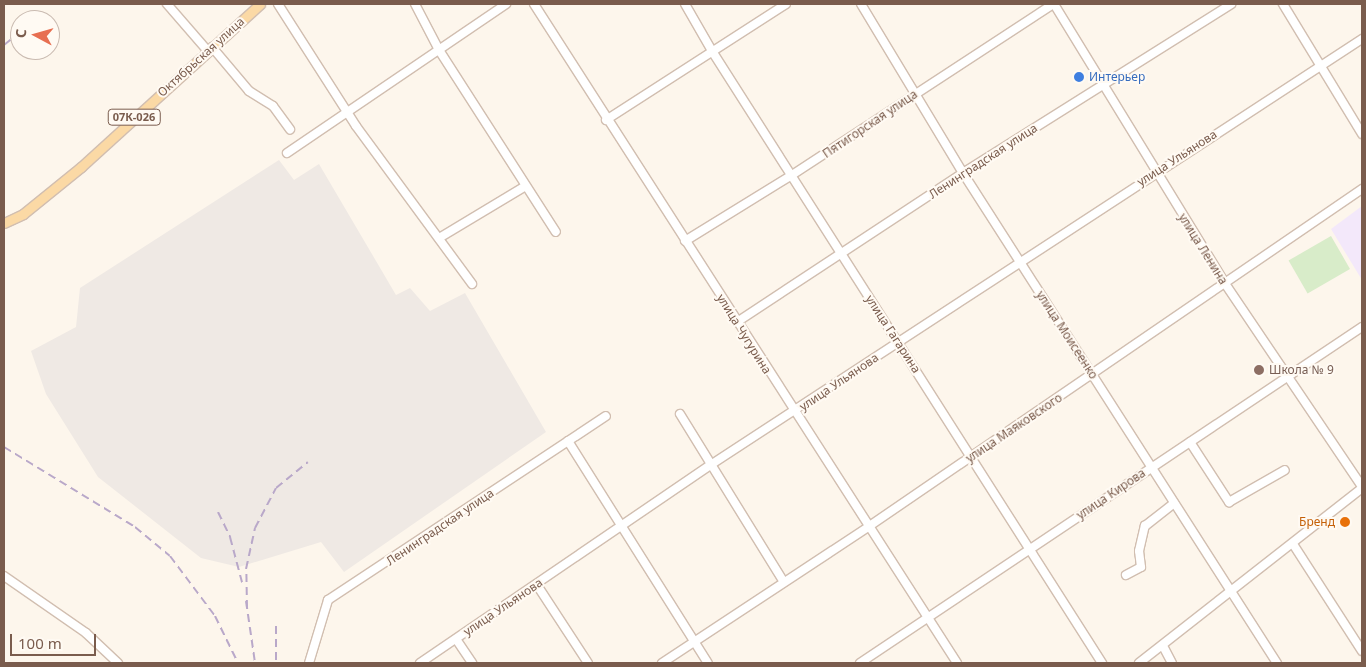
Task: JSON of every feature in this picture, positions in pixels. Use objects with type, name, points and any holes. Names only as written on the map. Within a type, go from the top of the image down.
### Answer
[{"type":"main road","name":"Октябрьская улица","points":[[4,223],[24,214],[81,167],[209,48],[260,4]]},
{"type":"street","points":[[167,4],[250,91],[273,106],[290,128]]},
{"type":"street","points":[[278,4],[349,112],[472,284]]},
{"type":"street","points":[[415,4],[439,50],[524,187],[556,232]]},
{"type":"street","points":[[287,154],[506,4]]},
{"type":"street","name":"улица Чугурина","points":[[534,4],[793,412],[957,663]]},
{"type":"street","name":"улица Гагарина","points":[[685,4],[712,51],[1102,663]]},
{"type":"street","points":[[606,120],[786,4]]},
{"type":"street","name":"улица Моисеенко","points":[[861,4],[963,173],[1277,663]]},
{"type":"street","name":"Пятигорская улица","points":[[685,241],[792,176],[1054,4]]},
{"type":"street","name":"улица Ленина","points":[[1054,4],[1155,172],[1226,285],[1362,488]]},
{"type":"street","name":"Ленинградская улица","points":[[737,322],[963,173],[1231,4]]},
{"type":"street","points":[[1283,4],[1362,134]]},
{"type":"street","name":"улица Ульянова","points":[[420,663],[712,464],[1155,172],[1362,39]]},
{"type":"street","points":[[438,238],[524,187]]},
{"type":"street","name":"улица Маяковского","points":[[662,663],[783,581],[868,527],[1226,285],[1362,189]]},
{"type":"street","name":"улица Кирова","points":[[860,663],[1029,548],[1362,327]]},
{"type":"street","points":[[680,414],[783,581]]},
{"type":"street","name":"Ленинградская улица","points":[[309,663],[328,600],[606,416]]},
{"type":"street","points":[[568,442],[708,663]]},
{"type":"street","points":[[1190,442],[1229,502],[1285,470]]},
{"type":"street","points":[[1139,663],[1232,594],[1362,488]]},
{"type":"street","points":[[1126,576],[1141,566],[1139,550],[1145,526],[1174,503]]},
{"type":"street","points":[[1293,544],[1362,651]]},
{"type":"street","points":[[4,576],[86,633],[118,663]]},
{"type":"street","points":[[536,584],[588,663]]},
{"type":"street","points":[[456,639],[472,663]]},
{"type":"street","points":[[1163,646],[1172,663]]},
{"type":"shaded area","points":[[279,160],[294,180],[319,164],[396,295],[410,288],[430,311],[465,293],[546,432],[344,572],[321,542],[239,567],[201,558],[98,477],[46,394],[31,351],[76,327],[80,288]]},
{"type":"shaded area","points":[[1362,206],[1362,280],[1331,229]]},
{"type":"green space","points":[[1331,236],[1350,269],[1308,293],[1289,260]]},
{"type":"railway","points":[[4,45],[10,40]]},
{"type":"railway","points":[[4,447],[135,527],[170,556],[215,616],[238,663]]},
{"type":"railway","points":[[247,608],[246,569],[255,528],[276,488],[308,462]]},
{"type":"railway","points":[[218,512],[230,537],[242,582]]},
{"type":"railway","points":[[246,601],[255,663]]},
{"type":"railway","points":[[276,626],[276,663]]},
{"type":"place","name":"Интерьер","points":[[1079,77]]},
{"type":"place","name":"Школа № 9","points":[[1259,370]]},
{"type":"place","name":"Бренд","points":[[1345,522]]}]
